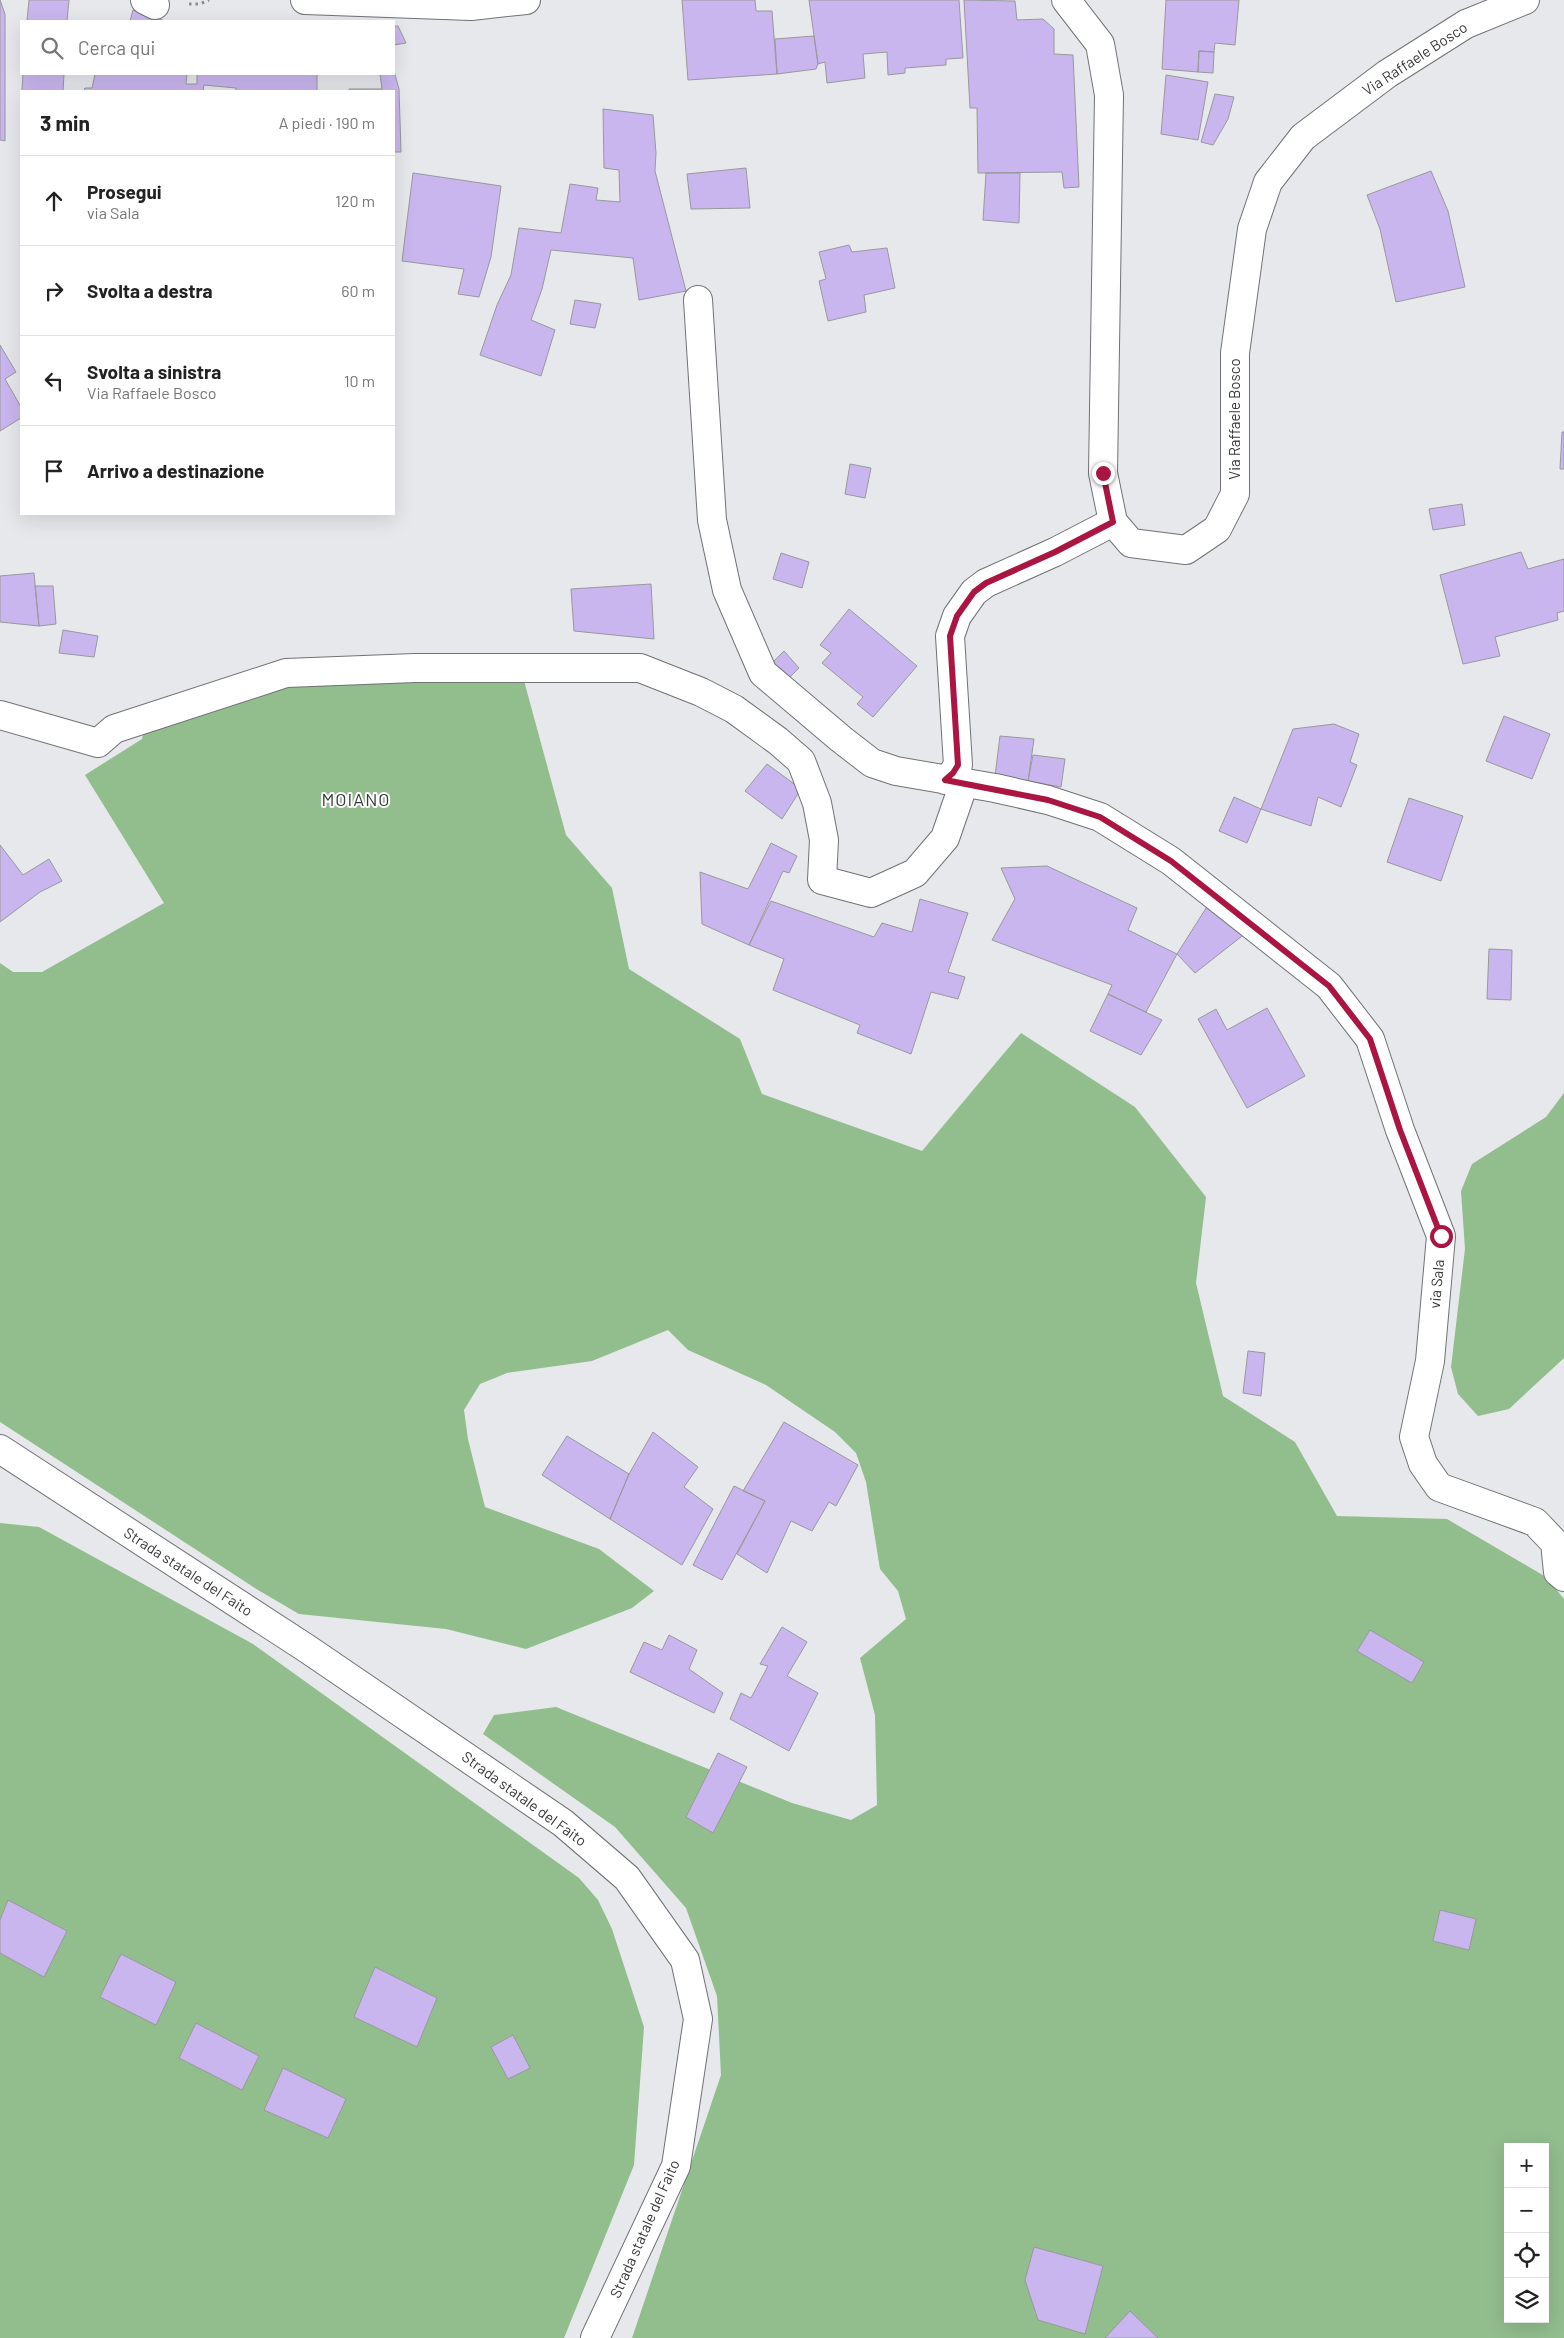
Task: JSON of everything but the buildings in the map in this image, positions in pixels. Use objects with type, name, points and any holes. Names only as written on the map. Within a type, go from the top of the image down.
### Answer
[{"type":"street","points":[[305,0],[471,6],[526,0]]},
{"type":"street","name":"Via Raffaele Bosco","points":[[1066,0],[1100,44],[1109,95],[1103,473],[1113,522],[1131,543],[1186,550],[1217,529],[1235,494],[1235,353],[1252,229],[1268,182],[1304,137],[1388,74],[1466,24],[1525,0]]},
{"type":"street","name":"via Sala","points":[[698,300],[712,520],[727,590],[763,673],[841,740],[872,762],[896,772],[955,781],[1048,800],[1100,817],[1171,861],[1329,986],[1370,1039],[1400,1130],[1441,1236],[1430,1361],[1414,1437],[1424,1464],[1439,1487],[1535,1522],[1555,1543],[1558,1572],[1564,1577]]},
{"type":"street","points":[[0,714],[98,743],[114,730],[286,673],[415,668],[640,668],[701,692],[734,709],[778,741],[801,761],[817,803],[824,840],[822,880],[872,893],[915,873],[945,838],[955,781],[953,773],[958,765],[950,636],[957,616],[974,592],[986,583],[1055,552],[1113,522]]},
{"type":"street","name":"Strada statale del Faito","points":[[0,1449],[306,1648],[563,1824],[627,1878],[685,1960],[698,2019],[676,2166],[595,2338]]},
{"type":"green space","points":[[523,677],[566,835],[612,888],[629,969],[740,1039],[762,1094],[922,1151],[1021,1033],[1135,1107],[1206,1197],[1196,1283],[1223,1396],[1295,1442],[1337,1516],[1447,1519],[1546,1577],[1564,1599],[1564,2338],[632,2338],[721,2075],[717,1996],[686,1908],[615,1827],[483,1734],[494,1715],[556,1707],[792,1803],[851,1820],[877,1805],[875,1715],[860,1658],[906,1619],[898,1591],[880,1569],[866,1482],[856,1453],[835,1432],[766,1385],[688,1350],[668,1330],[592,1361],[507,1373],[480,1384],[464,1410],[468,1439],[485,1507],[599,1549],[654,1591],[632,1608],[526,1649],[446,1629],[299,1614],[258,1590],[0,1422],[0,963],[13,972],[42,972],[164,903],[85,775],[142,739],[148,712],[223,686]]},
{"type":"green space","points":[[1564,1093],[1564,1358],[1509,1409],[1478,1416],[1458,1394],[1451,1367],[1465,1249],[1461,1191],[1472,1164],[1546,1117]]},
{"type":"green space","points":[[0,1523],[39,1527],[253,1644],[579,1878],[598,1900],[612,1929],[644,2027],[634,2165],[564,2338],[0,2338]]},
{"type":"district","name":"MOIANO","points":[[356,800]]},
{"type":"route","points":[[1103,473],[1113,522],[1055,552],[986,583],[974,592],[957,616],[950,636],[958,765],[945,780],[995,788],[1048,800],[1100,817],[1171,861],[1329,986],[1370,1039],[1400,1130],[1441,1236]]}]
